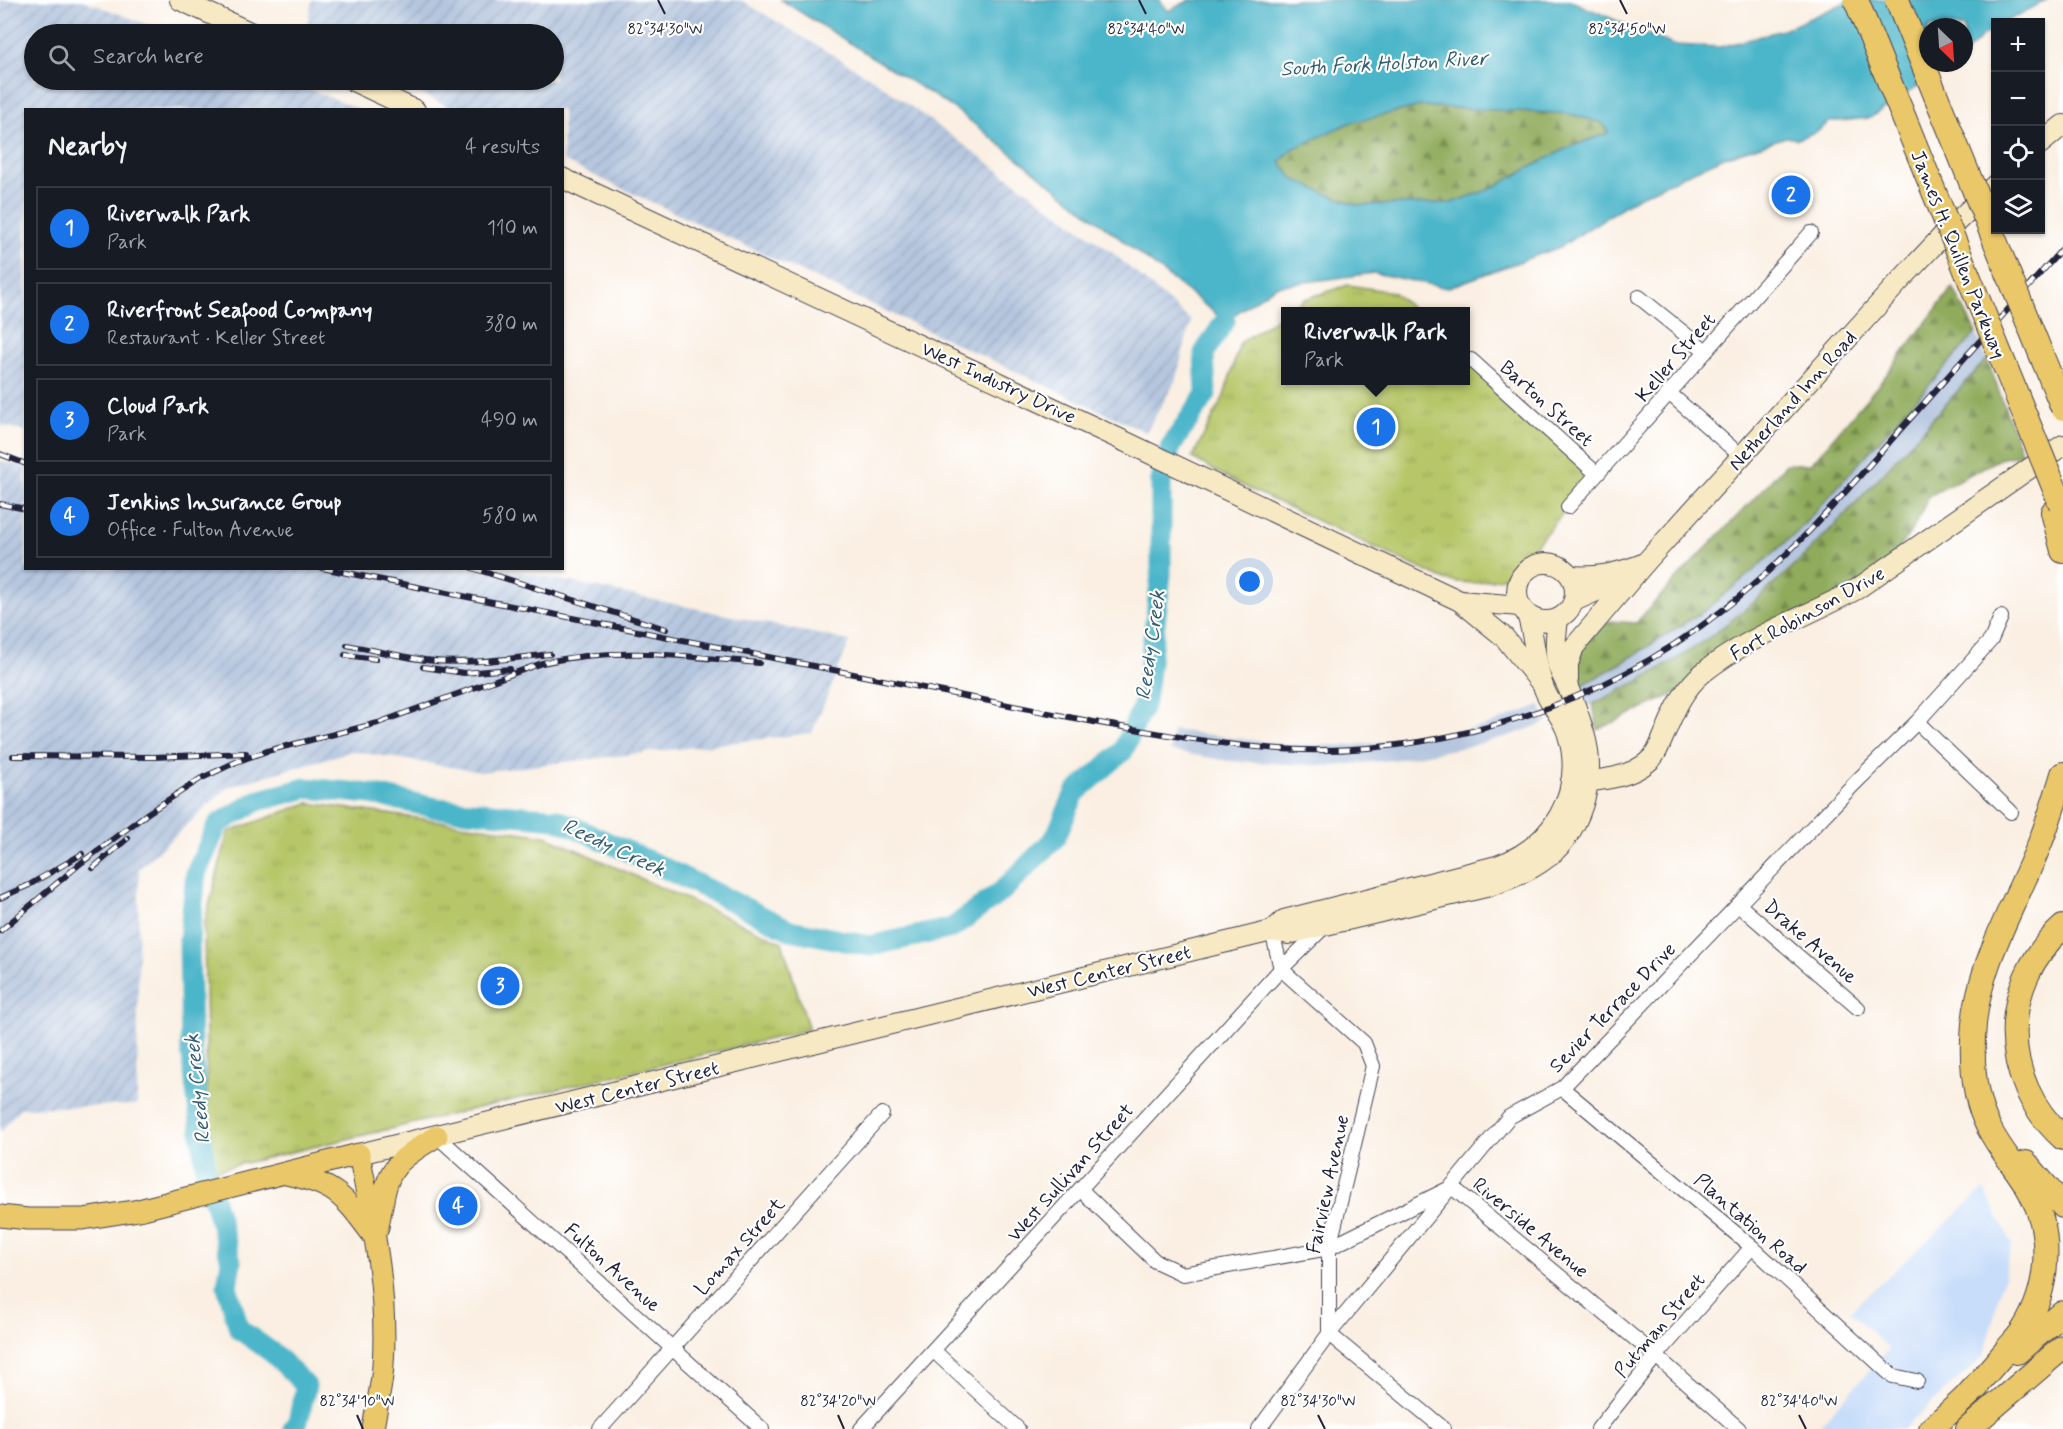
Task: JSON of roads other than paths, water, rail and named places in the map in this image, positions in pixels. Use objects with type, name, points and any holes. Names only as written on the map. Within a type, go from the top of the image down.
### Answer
[{"type":"highway","name":"James H. Quillen Parkway","points":[[1856,0],[2039,450],[2059,508],[2063,551]]},
{"type":"highway","name":"James H. Quillen Parkway","points":[[1897,0],[2063,408]]},
{"type":"highway","points":[[1940,1424],[2024,1329],[2042,1290],[2045,1241],[2037,1208],[2030,1192],[2002,1152],[1980,1106],[1973,1040],[1981,979],[1992,948],[2040,844],[2063,774]]},
{"type":"highway","points":[[2063,927],[2034,961],[2018,999],[2014,1018],[2017,1065],[2025,1087],[2046,1123],[2063,1138]]},
{"type":"highway","points":[[1975,1073],[1987,1104],[2006,1138],[2063,1206]]},
{"type":"highway","points":[[1966,1396],[2063,1312]]},
{"type":"highway","points":[[1968,1429],[2063,1347]]},
{"type":"main road","points":[[180,0],[232,24]]},
{"type":"main road","points":[[372,90],[411,108]]},
{"type":"main road","points":[[2045,140],[2063,125]]},
{"type":"main road","name":"West Industry Drive","points":[[564,179],[1460,601],[1524,610]]},
{"type":"main road","name":"Netherland Inn Road","points":[[1574,601],[1641,568],[1946,232],[1991,188]]},
{"type":"main road","name":"Fort Robinson Drive","points":[[1580,781],[1616,776],[1637,769],[1653,757],[1687,688],[1704,672],[1733,652],[1857,589],[2063,445]]},
{"type":"main road","points":[[1540,563],[1551,563],[1561,567],[1571,576],[1575,588],[1574,601],[1567,613],[1547,622],[1536,620],[1524,610],[1517,596],[1520,579],[1530,568],[1540,563]]},
{"type":"main road","points":[[1569,688],[1568,664],[1574,647],[1641,568]]},
{"type":"main road","name":"Netherland Inn Road","points":[[1571,576],[1604,576],[1641,568]]},
{"type":"main road","name":"West Industry Drive","points":[[1435,589],[1462,592],[1499,590],[1520,579]]},
{"type":"main road","points":[[1460,601],[1504,637],[1543,685]]},
{"type":"main road","name":"West Center Street","points":[[0,1216],[28,1219],[83,1219],[139,1210],[280,1173],[1272,931],[1288,934],[1490,886],[1520,875],[1543,862],[1563,842],[1582,809],[1580,781],[1568,734],[1543,685],[1533,630],[1524,610]]},
{"type":"main road","name":"West Center Street","points":[[1272,931],[1284,920],[1454,878],[1515,860],[1528,852],[1554,825],[1580,781],[1589,760],[1585,735],[1569,688],[1558,667],[1556,651],[1558,619]]},
{"type":"main road","points":[[376,1239],[385,1185],[392,1171],[407,1154],[437,1136]]},
{"type":"main road","points":[[359,1154],[376,1239],[383,1297],[383,1366],[373,1429]]},
{"type":"main road","points":[[280,1173],[312,1179],[339,1194],[376,1239]]},
{"type":"street","name":"Keller Street","points":[[1568,507],[1811,233]]},
{"type":"street","points":[[1639,297],[1706,351]]},
{"type":"street","name":"Barton Street","points":[[1471,360],[1597,474]]},
{"type":"street","points":[[1670,393],[1741,456]]},
{"type":"street","name":"Sevier Terrace Drive","points":[[1259,1429],[1329,1334],[1509,1117],[1562,1088],[1855,783],[1917,722],[1991,640],[2001,616]]},
{"type":"street","points":[[1917,722],[2011,812]]},
{"type":"street","name":"Drake Avenue","points":[[1739,905],[1858,1008]]},
{"type":"street","name":"West Sullivan Street","points":[[861,1429],[1281,969],[1325,925]]},
{"type":"street","points":[[1272,931],[1281,969]]},
{"type":"street","name":"Fairview Avenue","points":[[1281,969],[1364,1043],[1373,1066],[1329,1248],[1329,1334]]},
{"type":"street","name":"Plantation Road","points":[[1562,1088],[1752,1247],[1893,1376],[1917,1381]]},
{"type":"street","name":"Lomax Street","points":[[600,1429],[882,1114]]},
{"type":"street","name":"Fulton Avenue","points":[[437,1136],[762,1429]]},
{"type":"street","name":"Riverside Avenue","points":[[1081,1190],[1155,1261],[1183,1274],[1329,1248],[1452,1187],[1656,1356],[1739,1429]]},
{"type":"street","name":"Putman Street","points":[[1598,1429],[1656,1356],[1752,1247]]},
{"type":"street","points":[[1329,1334],[1444,1429]]},
{"type":"street","points":[[934,1351],[1018,1429]]},
{"type":"water","name":"South Fork Holston River","points":[[781,0],[1160,0],[1168,11],[1190,0],[1569,0],[1673,45],[1720,47],[1783,30],[1851,0],[2047,0],[2013,18],[1991,18],[1991,31],[1973,45],[1973,18],[1919,18],[1919,72],[1939,72],[1870,118],[1829,122],[1818,131],[1797,139],[1786,137],[1724,157],[1636,198],[1560,247],[1447,288],[1374,273],[1276,286],[1225,321],[955,109]],"holes":[[[1421,106],[1570,114],[1603,123],[1608,133],[1565,149],[1488,190],[1451,203],[1357,205],[1293,179],[1280,162],[1292,149],[1349,123]]]},
{"type":"waterway","name":"Reedy Creek","points":[[293,1429],[298,1421],[306,1386],[274,1354],[239,1329],[227,1286],[231,1261],[206,1172],[191,1047],[189,940],[196,873],[218,824],[257,801],[306,788],[371,794],[436,808],[556,819],[656,864],[790,930],[870,946],[952,928],[1002,891],[1055,838],[1075,793],[1123,751],[1145,701],[1161,575],[1161,480],[1171,446],[1206,394],[1204,353],[1225,321]]},
{"type":"railway","points":[[332,570],[1172,736],[1302,750],[1358,749],[1414,743],[1469,732],[1523,717],[1575,697],[1626,673],[1674,644],[1720,612],[1769,571],[1814,526],[2063,248]]},
{"type":"railway","points":[[0,454],[24,463]]},
{"type":"railway","points":[[0,504],[24,509]]},
{"type":"railway","points":[[478,570],[666,629]]},
{"type":"railway","points":[[347,645],[415,658],[456,662],[550,654]]},
{"type":"railway","points":[[0,931],[81,863],[148,813],[200,779],[236,762],[267,751],[378,723],[542,663],[597,655],[624,654],[759,663]]},
{"type":"railway","points":[[345,655],[376,659]]},
{"type":"railway","points":[[423,667],[464,673],[510,669]]},
{"type":"railway","points":[[13,756],[154,757],[246,753]]},
{"type":"railway","points":[[93,868],[128,838]]},
{"type":"railway","points":[[0,898],[29,885],[82,854]]},
{"type":"place","name":"Riverfront Seafood Company","points":[[1791,195]]},
{"type":"place","name":"Riverwalk Park","points":[[1376,427]]},
{"type":"place","name":"Cloud Park","points":[[500,986]]},
{"type":"place","name":"Jenkins Insurance Group","points":[[458,1206]]}]
